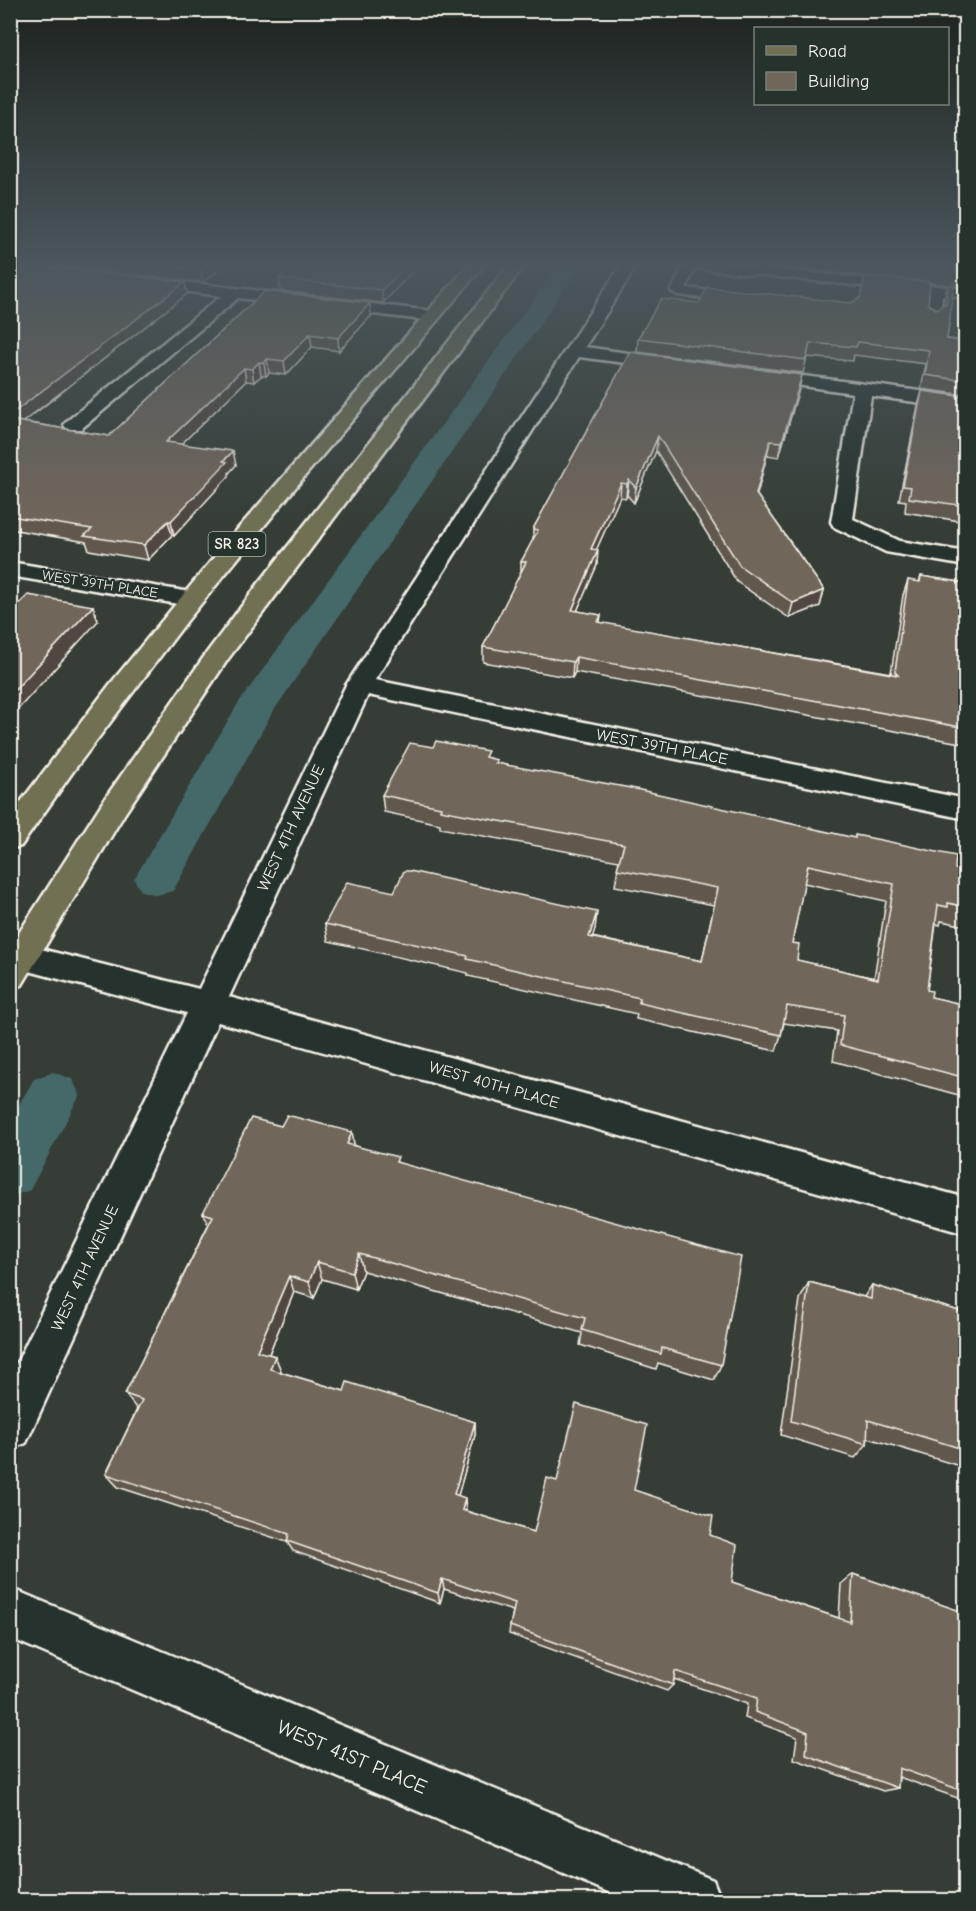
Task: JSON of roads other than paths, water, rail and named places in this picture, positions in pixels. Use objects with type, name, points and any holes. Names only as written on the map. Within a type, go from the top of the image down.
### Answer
[{"type":"main road","name":"SR 823","points":[[10,839],[51,780],[190,599],[402,351]]},
{"type":"main road","name":"SR 823","points":[[16,966],[114,807],[217,656],[274,579],[452,351]]},
{"type":"street","points":[[74,425],[164,351]]},
{"type":"street","name":"WEST 4TH AVENUE","points":[[10,1426],[359,685],[574,351]]},
{"type":"street","points":[[575,351],[690,366]]},
{"type":"street","points":[[736,372],[966,403]]},
{"type":"street","points":[[862,389],[842,522],[894,547],[966,559]]},
{"type":"street","name":"WEST 39TH PLACE","points":[[10,569],[190,599]]},
{"type":"street","name":"WEST 39TH PLACE","points":[[359,685],[966,809]]},
{"type":"street","name":"WEST 40TH PLACE","points":[[16,966],[207,1005],[966,1216]]},
{"type":"street","name":"WEST 41ST PLACE","points":[[10,1613],[693,1900]]},
{"type":"waterway","points":[[157,879],[253,711],[509,351]]},
{"type":"waterway","points":[[10,1172],[53,1095]]}]
